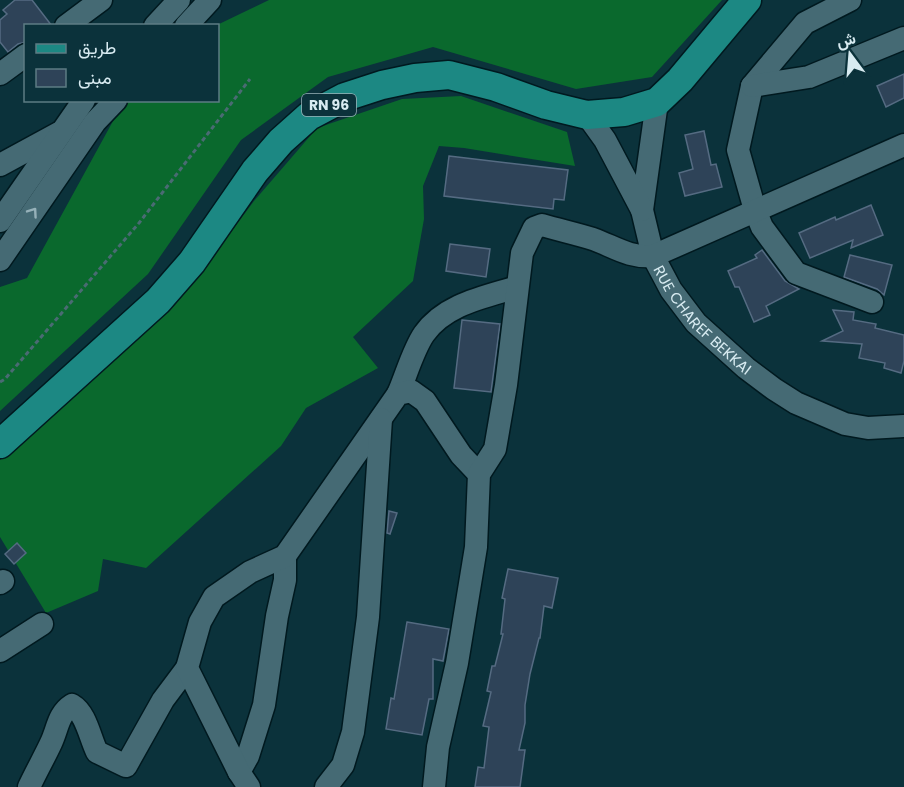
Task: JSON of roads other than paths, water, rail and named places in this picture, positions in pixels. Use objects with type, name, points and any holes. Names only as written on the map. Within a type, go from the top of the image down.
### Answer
[{"type":"main road","name":"RN 96","points":[[0,444],[158,301],[192,262],[255,171],[281,141],[309,116],[345,97],[382,85],[415,78],[449,75],[496,87],[546,105],[588,115],[624,112],[657,102],[680,80],[747,0]]},
{"type":"street","points":[[69,24],[101,0]]},
{"type":"street","points":[[157,24],[179,0]]},
{"type":"street","points":[[188,24],[210,0]]},
{"type":"street","points":[[850,0],[805,22],[752,86],[738,150],[762,227],[796,273],[872,302]]},
{"type":"street","points":[[752,86],[808,76],[904,38]]},
{"type":"street","points":[[0,74],[24,56]]},
{"type":"street","points":[[0,221],[83,102]]},
{"type":"street","points":[[0,260],[95,122],[114,102]]},
{"type":"street","name":"RUE CHAREF BEKKAI","points":[[657,102],[639,198],[653,256],[671,290],[696,323],[774,389],[796,403],[845,424],[868,428],[904,426]]},
{"type":"street","points":[[588,115],[639,198]]},
{"type":"street","points":[[0,165],[63,130],[95,122]]},
{"type":"street","points":[[434,787],[438,747],[457,663],[476,547],[479,474],[495,449],[506,385],[522,253],[534,228],[542,225],[592,239],[626,254],[639,257],[653,256],[904,145]]},
{"type":"street","points":[[29,787],[52,741],[57,722],[65,710],[72,705],[78,708],[97,752],[126,766],[163,700],[187,668],[200,622],[214,597],[250,572],[285,556],[398,394],[423,335],[437,320],[456,307],[517,287]]},
{"type":"street","points":[[398,394],[411,391],[425,401],[461,455],[479,474]]},
{"type":"street","points":[[326,787],[343,765],[353,732],[368,617],[381,417]]},
{"type":"street","points":[[244,780],[248,756],[264,705],[277,616],[285,580],[285,556]]},
{"type":"street","points":[[0,651],[42,624]]},
{"type":"street","points":[[187,668],[244,780]]}]
